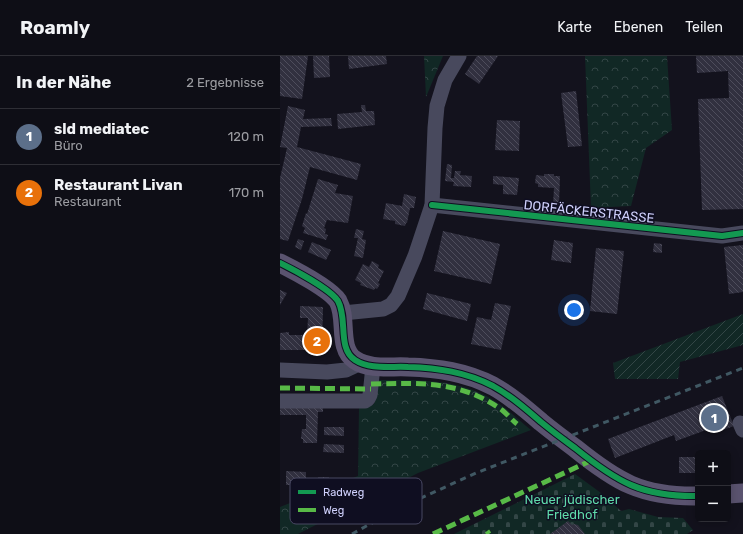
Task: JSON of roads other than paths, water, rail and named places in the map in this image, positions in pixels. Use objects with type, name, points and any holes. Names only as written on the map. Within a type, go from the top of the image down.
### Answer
[{"type":"main road","points":[[280,263],[331,294],[337,300],[343,313],[346,349],[350,356],[367,364],[452,371],[480,380],[509,396],[590,461],[614,478],[633,487],[658,494],[695,496]]},
{"type":"main road","points":[[731,494],[743,493]]},
{"type":"street","points":[[343,313],[383,309],[391,305],[398,296],[416,256],[432,205],[437,106],[445,80],[459,56]]},
{"type":"street","name":"DORFÄCKERSTRASSE","points":[[432,205],[722,236],[743,233]]},
{"type":"street","points":[[280,370],[327,372],[346,370],[367,364],[370,395],[368,400],[365,401],[280,401]]},
{"type":"railway","points":[[422,498],[476,473],[743,368]]},
{"type":"railway","points":[[352,534],[370,524]]},
{"type":"place","name":"Restaurant Livan","points":[[317,341]]},
{"type":"place","name":"sld mediatec","points":[[714,418]]},
{"type":"park label","name":"Neuer jüdischer Friedhof","points":[[572,506]]}]
